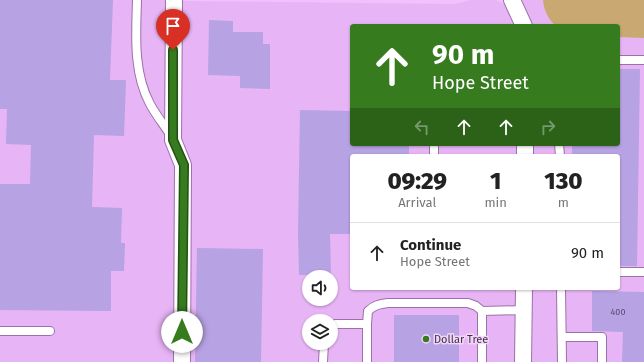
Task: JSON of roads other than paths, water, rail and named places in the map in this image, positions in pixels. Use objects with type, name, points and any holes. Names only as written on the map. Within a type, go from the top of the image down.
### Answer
[{"type":"street","points":[[174,0],[173,140],[184,165],[182,362]]},
{"type":"street","points":[[512,0],[523,24]]},
{"type":"street","points":[[523,362],[524,290]]},
{"type":"lane","points":[[137,0],[136,55],[139,74],[150,104],[173,140]]},
{"type":"lane","points":[[620,60],[644,60]]},
{"type":"lane","points":[[620,272],[644,272]]},
{"type":"lane","points":[[561,290],[562,362]]},
{"type":"lane","points":[[367,362],[368,311],[377,305],[388,303],[468,303],[476,306],[482,311],[524,310]]},
{"type":"lane","points":[[482,311],[482,362]]},
{"type":"lane","points":[[338,324],[367,324]]},
{"type":"lane","points":[[0,331],[50,331]]},
{"type":"lane","points":[[562,337],[602,337],[602,362]]},
{"type":"lane","points":[[323,362],[324,350]]},
{"type":"place","name":"Dollar Tree","points":[[426,339]]}]
